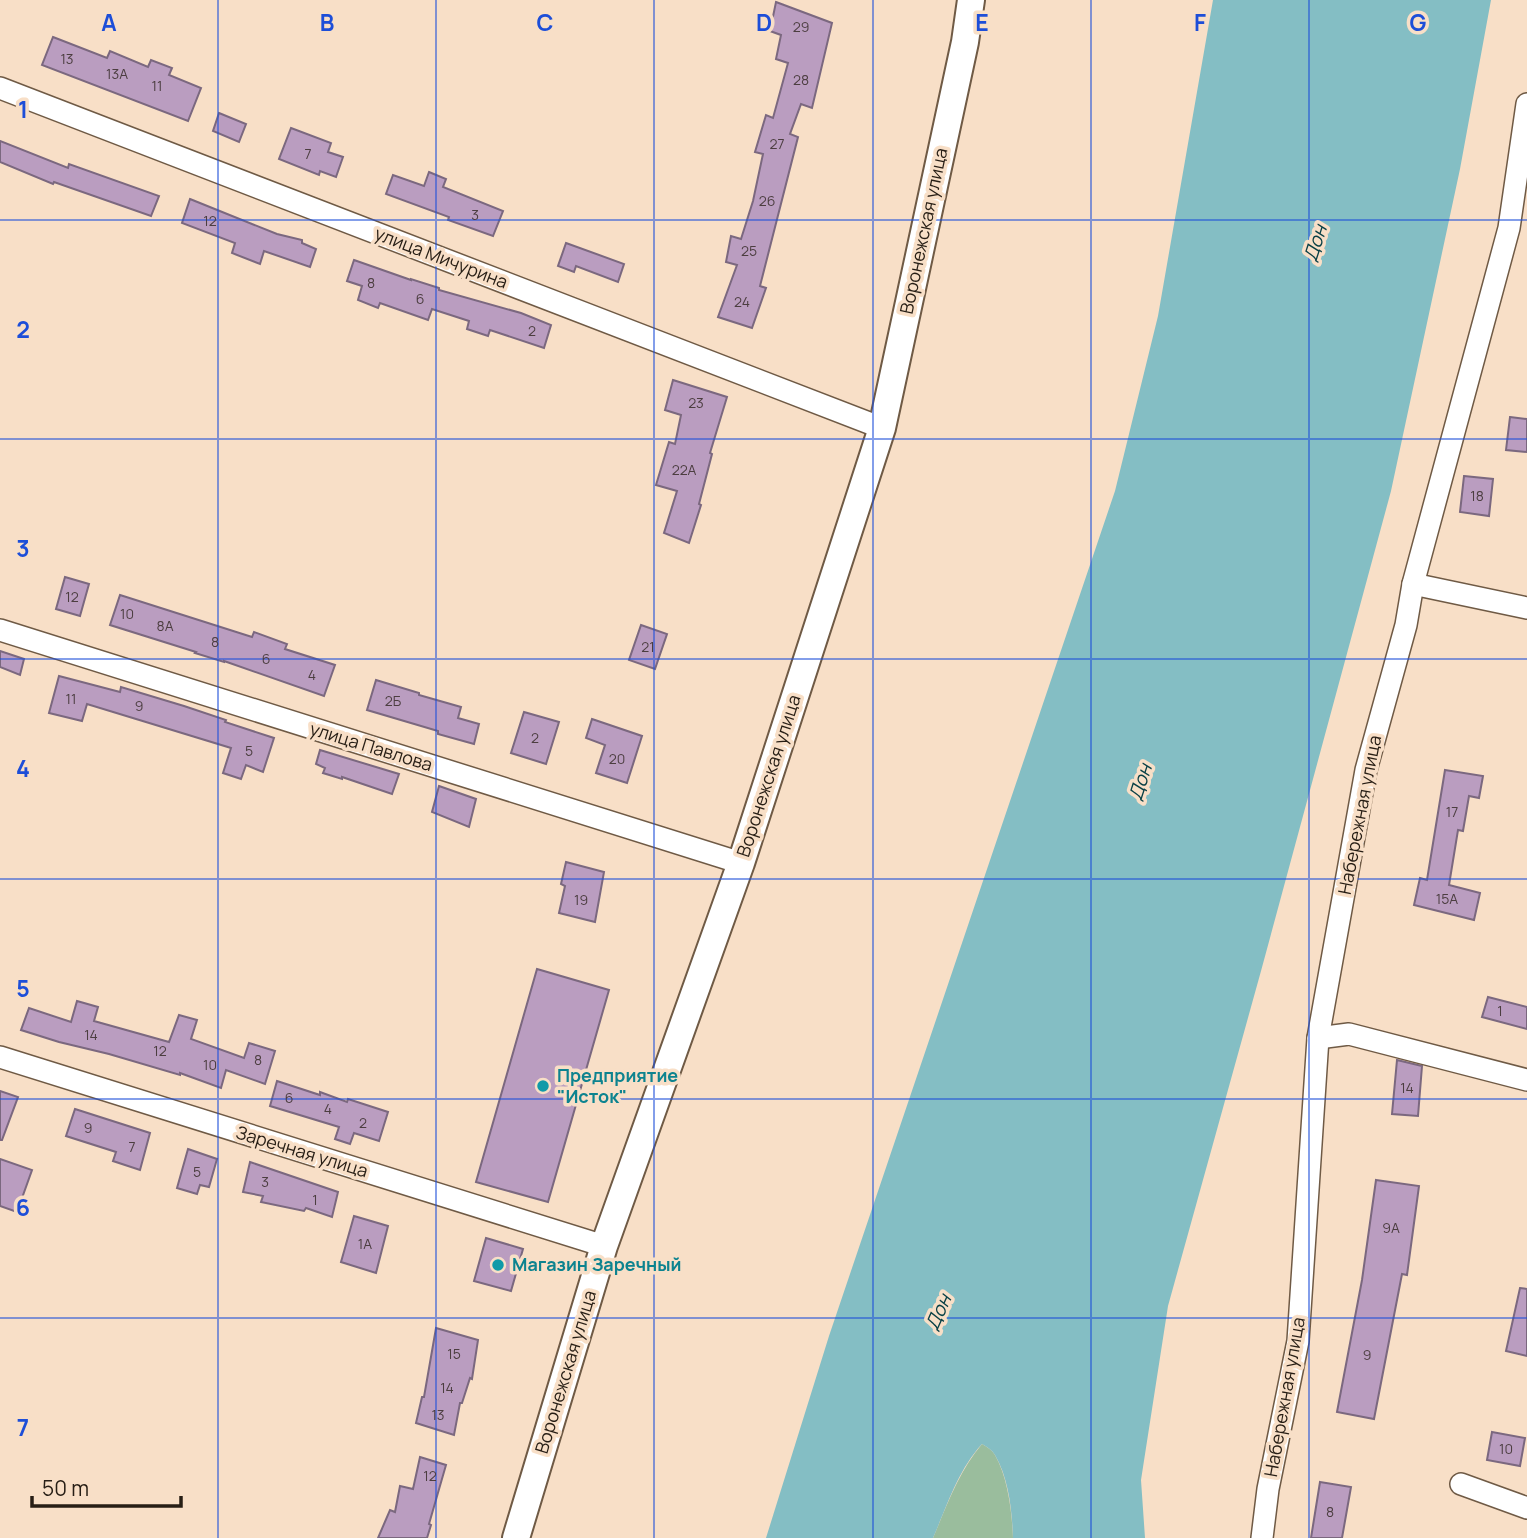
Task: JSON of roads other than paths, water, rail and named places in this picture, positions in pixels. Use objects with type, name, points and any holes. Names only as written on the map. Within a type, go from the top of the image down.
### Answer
[{"type":"street","name":"Воронежская улица","points":[[516,1538],[604,1246],[741,863],[882,428],[965,42],[971,0]]},
{"type":"street","name":"улица Мичурина","points":[[0,88],[882,428]]},
{"type":"street","name":"Набережная улица","points":[[1262,1538],[1268,1489],[1298,1341],[1318,1038],[1366,769],[1509,228],[1527,104]]},
{"type":"street","points":[[1413,584],[1527,608]]},
{"type":"street","name":"улица Павлова","points":[[0,630],[741,863]]},
{"type":"street","points":[[1318,1038],[1349,1034],[1527,1080]]},
{"type":"street","name":"Заречная улица","points":[[0,1057],[604,1246]]},
{"type":"street","points":[[1461,1483],[1527,1508]]},
{"type":"water","name":"Дон","points":[[1213,0],[1491,0],[1460,169],[1391,491],[1168,1306],[1141,1480],[1145,1538],[1013,1538],[1011,1506],[1004,1474],[994,1453],[982,1444],[960,1477],[933,1538],[766,1538],[829,1336],[1115,491],[1158,316]]},
{"type":"place","name":"Предприятие \"Исток\"","points":[[543,1086]]},
{"type":"place","name":"Магазин Заречный","points":[[498,1265]]}]
